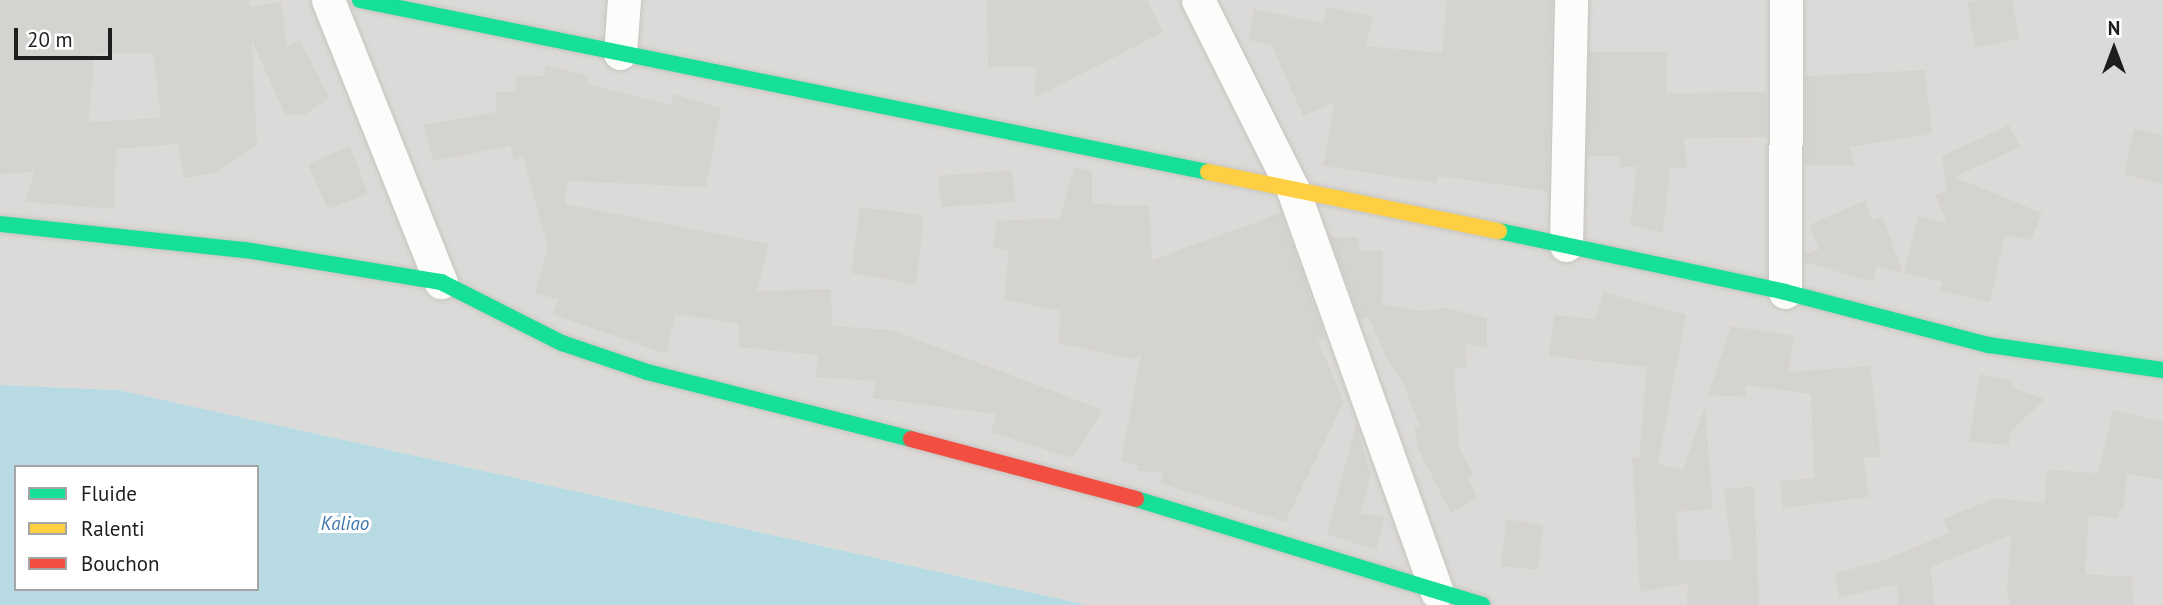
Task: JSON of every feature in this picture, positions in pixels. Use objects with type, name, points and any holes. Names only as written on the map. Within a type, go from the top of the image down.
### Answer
[{"type":"street","points":[[328,0],[441,282]]},
{"type":"street","points":[[360,0],[1566,245],[1785,292],[1989,345],[2163,370]]},
{"type":"street","points":[[621,53],[624,0]]},
{"type":"street","points":[[1198,0],[1293,190],[1437,592]]},
{"type":"street","points":[[1566,245],[1571,0]]},
{"type":"street","points":[[1785,292],[1786,0]]},
{"type":"street","points":[[0,224],[245,250],[441,282],[562,343],[647,372],[1091,485],[1482,605]]},
{"type":"shaded area","points":[[0,0],[2163,0],[2163,605],[1088,605],[119,390],[0,385]]},
{"type":"water","name":"Kaliao","points":[[0,385],[119,390],[1088,605],[0,605]]},
{"type":"building","points":[[0,0],[250,0],[250,7],[281,2],[287,46],[300,40],[329,98],[304,115],[285,114],[252,41],[257,145],[214,173],[184,178],[178,144],[116,149],[114,209],[25,202],[34,172],[0,174]],"holes":[[[153,53],[161,118],[88,122],[95,54]]]},
{"type":"building","points":[[987,0],[1147,0],[1163,32],[1035,98],[1036,67],[988,67]]},
{"type":"building","points":[[1447,0],[1552,0],[1548,191],[1437,176],[1437,183],[1323,166],[1335,102],[1303,116],[1271,44],[1248,40],[1254,9],[1323,23],[1326,7],[1373,16],[1366,46],[1442,53]]},
{"type":"building","points":[[2012,0],[2019,39],[1975,48],[1967,3]]},
{"type":"building","points":[[1589,52],[1667,52],[1667,93],[1766,92],[1766,137],[1684,138],[1687,167],[1670,168],[1663,233],[1630,225],[1637,167],[1620,167],[1620,156],[1587,156]]},
{"type":"building","points":[[546,65],[588,76],[586,84],[671,105],[674,94],[721,108],[706,187],[567,181],[565,204],[769,244],[757,291],[831,289],[832,326],[892,330],[1103,410],[1072,458],[991,432],[996,414],[872,398],[877,381],[816,377],[818,355],[738,347],[739,324],[676,314],[666,354],[552,314],[559,299],[535,294],[548,247],[523,157],[514,160],[510,146],[433,161],[424,125],[496,112],[496,92],[515,92],[516,75],[543,76]]},
{"type":"building","points":[[1925,70],[1932,134],[1849,147],[1855,165],[1805,165],[1805,76]]},
{"type":"building","points":[[2009,125],[2020,147],[1954,177],[2042,213],[2031,240],[2005,235],[1990,302],[1940,291],[1942,282],[1904,273],[1918,216],[1948,224],[1935,195],[1947,190],[1942,156]]},
{"type":"building","points":[[2134,129],[2163,135],[2163,185],[2124,174]]},
{"type":"building","points":[[350,146],[368,194],[328,209],[308,164]]},
{"type":"building","points":[[1074,167],[1092,171],[1092,204],[1149,206],[1152,260],[1281,213],[1325,337],[1318,341],[1344,402],[1285,522],[1160,483],[1163,472],[1137,471],[1137,465],[1121,462],[1141,353],[1136,360],[1058,343],[1061,311],[1004,300],[1009,251],[993,248],[997,221],[1060,218]]},
{"type":"building","points":[[1012,170],[1015,202],[941,207],[938,176]]},
{"type":"building","points":[[1866,200],[1872,220],[1882,216],[1903,273],[1876,266],[1874,282],[1804,262],[1804,255],[1819,249],[1809,225]]},
{"type":"building","points":[[860,207],[924,215],[916,285],[851,273]]},
{"type":"building","points":[[1330,237],[1358,237],[1360,251],[1383,251],[1382,304],[1418,311],[1447,308],[1487,318],[1487,348],[1465,344],[1466,368],[1454,368],[1459,447],[1473,474],[1468,477],[1478,498],[1451,513],[1419,451],[1414,427],[1420,427],[1403,382],[1388,361],[1368,316],[1360,320]]},
{"type":"building","points":[[1603,292],[1686,315],[1658,464],[1683,470],[1705,406],[1713,509],[1676,512],[1679,560],[1733,560],[1724,489],[1754,486],[1759,605],[1687,605],[1688,583],[1640,592],[1632,457],[1639,459],[1647,367],[1549,356],[1554,315],[1595,319]]},
{"type":"building","points":[[1731,326],[1794,336],[1789,372],[1870,366],[1881,457],[1863,457],[1869,497],[1783,508],[1780,481],[1814,478],[1811,394],[1746,385],[1746,397],[1708,395]]},
{"type":"building","points":[[1980,374],[2013,381],[2012,388],[2045,399],[2010,432],[2009,445],[1969,442]]},
{"type":"building","points":[[2113,410],[2163,422],[2163,480],[2127,474],[2123,510],[2119,510],[2117,518],[2089,515],[2085,574],[2132,577],[2133,605],[2011,605],[2007,593],[2011,535],[1931,567],[1934,605],[1899,605],[1897,584],[1839,598],[1835,573],[1879,562],[1949,533],[1944,519],[1995,498],[2045,503],[2047,470],[2098,473]]},
{"type":"building","points":[[1356,424],[1371,475],[1360,514],[1385,516],[1376,550],[1327,534]]},
{"type":"building","points":[[1506,519],[1543,525],[1538,570],[1501,566]]},
{"type":"traffic: fast","points":[[360,0],[1208,172]]},
{"type":"traffic: fast","points":[[0,224],[245,250],[441,282],[562,343],[647,372],[911,439]]},
{"type":"traffic: fast","points":[[1499,231],[1785,292],[1989,345],[2163,370]]},
{"type":"traffic: fast","points":[[1136,499],[1482,605]]},
{"type":"traffic: slow","points":[[1208,172],[1499,231]]},
{"type":"traffic: jam","points":[[911,439],[1136,499]]}]
